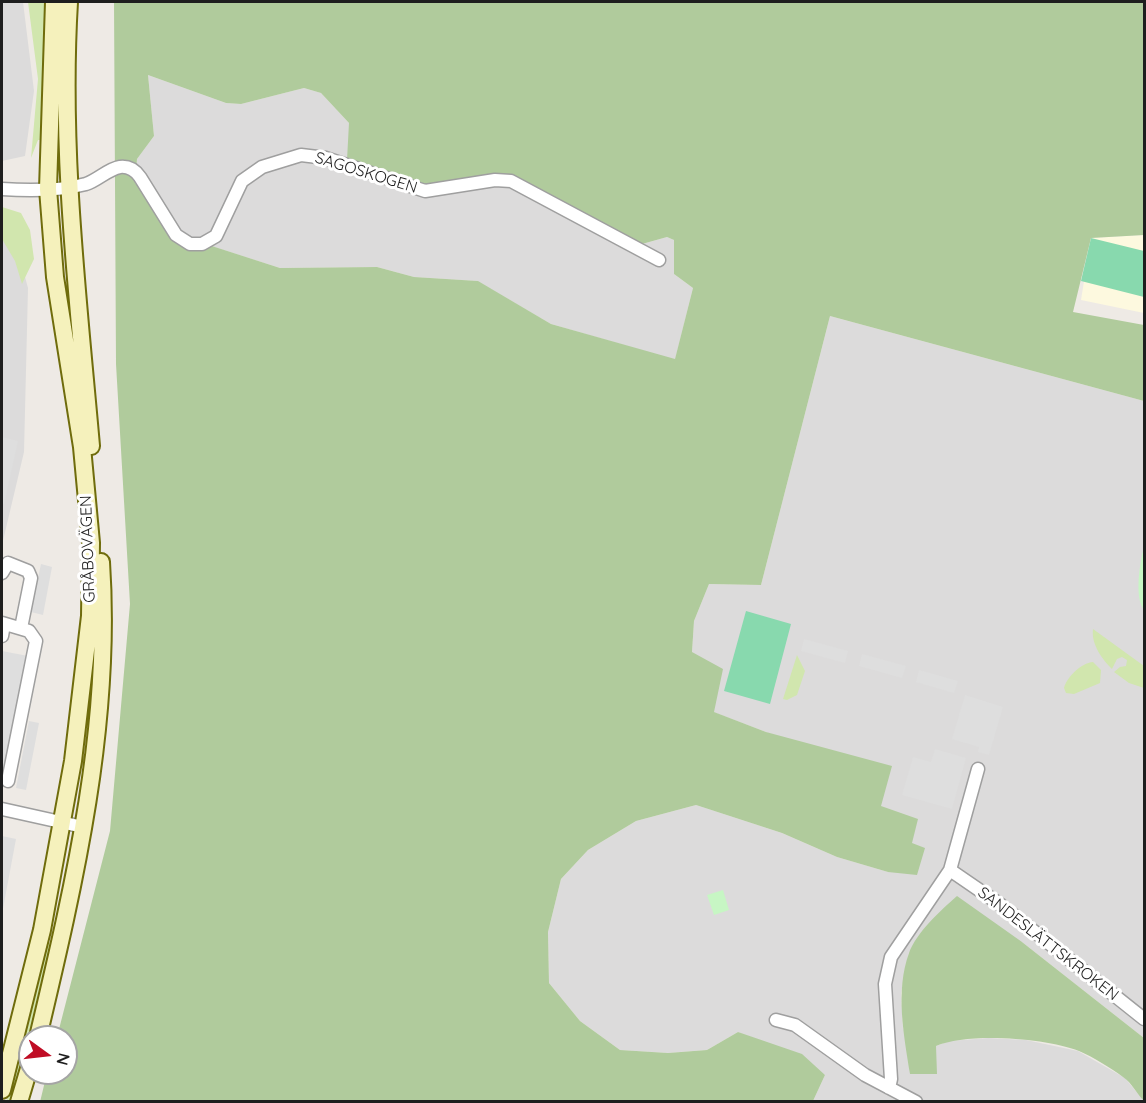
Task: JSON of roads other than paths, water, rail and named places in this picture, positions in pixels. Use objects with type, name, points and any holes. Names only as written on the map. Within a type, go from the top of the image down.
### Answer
[{"type":"main road","name":"GRÅBOVÄGEN","points":[[2,1090],[42,930],[60,821],[73,761],[86,670],[90,616],[91,543],[82,447],[55,277],[48,189],[54,2]]},
{"type":"main road","name":"GRÅBOVÄGEN","points":[[41,1025],[83,827],[94,760],[104,632],[98,522],[68,188],[65,56],[69,2]]},
{"type":"main road","points":[[19,1101],[24,1085]]},
{"type":"street","name":"SAGOSKOGEN","points":[[2,189],[68,188],[88,183],[119,167],[135,170],[176,235],[190,244],[202,244],[216,236],[237,189],[250,175],[262,167],[282,160],[315,155],[425,190],[495,180],[511,181],[658,260]]},
{"type":"street","points":[[2,573],[8,563],[28,571],[32,578],[21,628]]},
{"type":"street","points":[[2,628],[21,628],[30,631],[36,641],[8,781]]},
{"type":"street","points":[[889,1088],[891,1079],[885,984],[891,957],[950,870],[978,769]]},
{"type":"street","points":[[2,809],[83,827]]},
{"type":"street","name":"SANDESLÄTTSKROKEN","points":[[950,870],[1001,905],[1144,1019]]},
{"type":"street","points":[[776,1020],[795,1025],[865,1075],[916,1101]]}]
